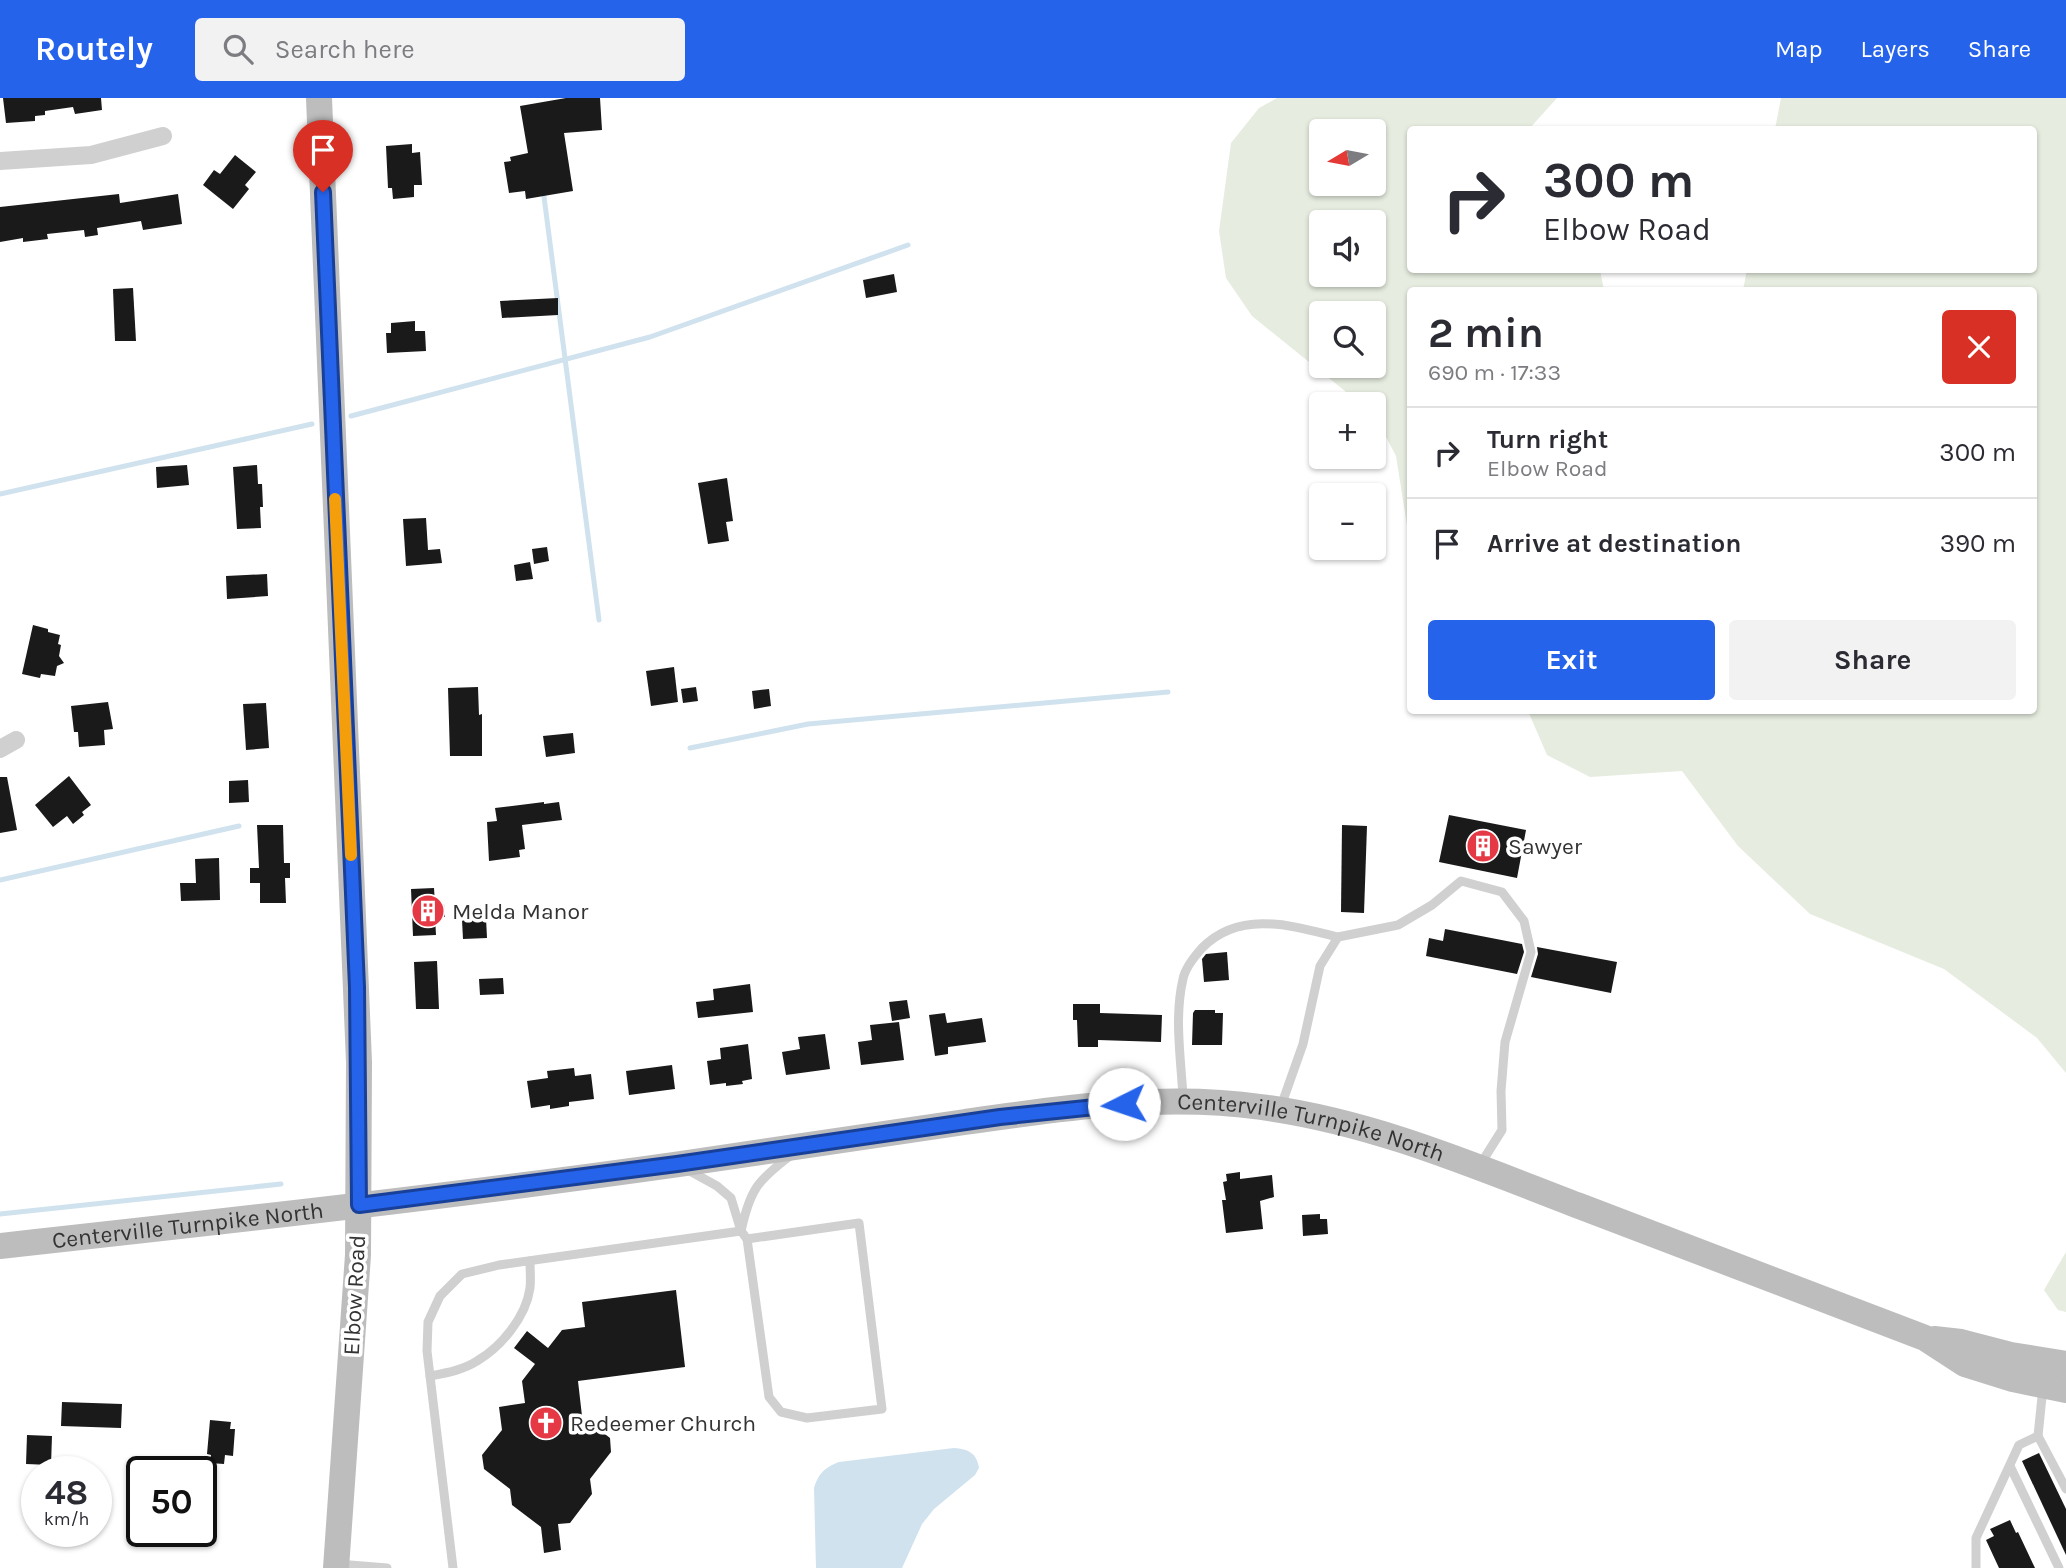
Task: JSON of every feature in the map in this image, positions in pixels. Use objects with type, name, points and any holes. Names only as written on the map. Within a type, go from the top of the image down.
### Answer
[{"type":"main road","name":"Elbow Road","points":[[319,98],[357,987],[359,1205],[336,1566]]},
{"type":"main road","name":"Centerville Turnpike North","points":[[0,1246],[359,1205],[1082,1107],[1183,1102],[1259,1107],[1326,1117],[1384,1133],[1480,1166],[1925,1338],[1965,1364],[2012,1379],[2054,1388]]},
{"type":"main road","name":"Centerville Turnpike North","points":[[1925,1338],[1961,1342],[2011,1355],[2066,1364]]},
{"type":"street","points":[[0,161],[91,155],[163,135]]},
{"type":"street","points":[[0,749],[16,740]]},
{"type":"lane","points":[[1183,1102],[1180,995],[1183,976],[1194,957],[1210,940],[1250,923],[1304,929],[1338,937],[1398,925],[1433,905],[1461,881],[1502,892],[1524,921],[1531,952],[1505,1042],[1501,1091],[1502,1130],[1480,1166]]},
{"type":"lane","points":[[1280,1110],[1303,1044],[1320,966],[1338,937]]},
{"type":"lane","points":[[741,1231],[751,1194],[773,1169],[801,1146]]},
{"type":"lane","points":[[677,1164],[717,1186],[731,1198],[741,1231],[747,1239],[769,1397],[781,1412],[807,1418],[882,1409],[859,1223],[747,1239]]},
{"type":"lane","points":[[453,1568],[427,1351],[428,1322],[440,1296],[462,1274],[499,1265],[741,1231]]},
{"type":"lane","points":[[430,1376],[455,1371],[476,1362],[498,1345],[518,1319],[530,1290],[530,1261]]},
{"type":"lane","points":[[1976,1568],[1976,1538],[2019,1445],[2038,1436],[2054,1388]]},
{"type":"lane","points":[[2038,1436],[2066,1489]]},
{"type":"lane","points":[[2010,1466],[2059,1568]]},
{"type":"lane","points":[[336,1566],[387,1568]]},
{"type":"shaded area","points":[[1277,98],[1557,98],[1532,126],[1407,126],[1407,273],[1601,273],[1603,287],[1407,287],[1407,525],[1396,456],[1386,437],[1386,392],[1346,392],[1329,378],[1386,378],[1386,301],[1309,301],[1309,362],[1252,316],[1226,278],[1219,231],[1231,143],[1259,108]]},
{"type":"shaded area","points":[[1781,98],[2066,98],[2066,1073],[2037,1038],[1944,969],[1810,914],[1738,846],[1682,771],[1590,777],[1547,755],[1529,714],[2037,714],[2037,287],[1744,287],[1746,273],[2037,273],[2037,126],[1776,126]]},
{"type":"shaded area","points":[[2066,1252],[2066,1312],[2058,1310],[2044,1290]]},
{"type":"water","points":[[954,1448],[971,1453],[979,1468],[975,1475],[934,1509],[922,1524],[902,1568],[816,1568],[814,1488],[826,1469],[839,1462]]},
{"type":"building","points":[[3,98],[101,98],[102,110],[75,114],[73,107],[45,111],[45,115],[35,116],[35,121],[6,123]]},
{"type":"building","points":[[566,98],[600,98],[602,130],[564,133],[573,191],[526,199],[525,191],[509,193],[504,162],[511,161],[510,157],[528,153],[520,106]]},
{"type":"building","points":[[412,144],[412,153],[420,152],[422,185],[414,185],[414,197],[393,199],[392,188],[388,188],[386,146]]},
{"type":"building","points":[[235,155],[256,172],[245,185],[249,189],[233,209],[203,185],[214,170],[220,174]]},
{"type":"building","points":[[119,194],[120,203],[178,194],[182,224],[143,230],[141,221],[97,228],[98,235],[85,237],[84,230],[47,234],[48,239],[23,242],[23,238],[0,242],[0,207]]},
{"type":"building","points":[[894,274],[897,292],[866,298],[863,280]]},
{"type":"building","points":[[133,288],[136,341],[115,341],[113,289]]},
{"type":"building","points":[[558,298],[558,315],[502,318],[500,301]]},
{"type":"building","points":[[415,321],[415,331],[425,331],[426,351],[387,353],[386,333],[391,333],[391,323]]},
{"type":"building","points":[[187,465],[189,485],[157,488],[156,467]]},
{"type":"building","points":[[257,465],[258,484],[262,484],[261,528],[237,529],[233,467]]},
{"type":"building","points":[[727,478],[733,521],[726,522],[729,541],[708,544],[698,483]]},
{"type":"building","points":[[426,518],[428,550],[440,549],[442,563],[406,566],[403,519]]},
{"type":"building","points":[[547,547],[549,561],[534,564],[532,549]]},
{"type":"building","points":[[530,562],[533,579],[516,581],[514,565]]},
{"type":"building","points":[[267,574],[268,596],[227,599],[226,576]]},
{"type":"building","points":[[33,625],[60,635],[59,656],[64,663],[57,666],[55,676],[41,674],[40,678],[22,674]]},
{"type":"building","points":[[674,667],[678,702],[651,706],[646,671]]},
{"type":"building","points":[[478,687],[479,715],[482,714],[482,756],[450,756],[448,688]]},
{"type":"building","points":[[696,687],[698,701],[683,703],[681,689]]},
{"type":"building","points":[[769,689],[771,706],[754,709],[752,691]]},
{"type":"building","points":[[108,702],[113,729],[104,730],[105,745],[79,747],[71,706]]},
{"type":"building","points":[[266,703],[269,748],[246,750],[243,704]]},
{"type":"building","points":[[573,733],[575,753],[546,757],[543,736]]},
{"type":"building","points":[[69,776],[91,805],[73,824],[67,816],[53,827],[35,805]]},
{"type":"building","points":[[0,777],[7,777],[17,830],[0,833]]},
{"type":"building","points":[[248,780],[249,802],[229,803],[229,781]]},
{"type":"building","points":[[559,802],[562,820],[522,825],[525,849],[519,850],[520,857],[489,861],[487,822],[497,821],[495,808]]},
{"type":"building","name":"Sawyer","points":[[1449,815],[1526,830],[1517,878],[1439,862]]},
{"type":"building","points":[[257,825],[283,825],[284,863],[290,863],[290,878],[285,878],[286,903],[260,903],[260,883],[250,883],[250,868],[259,868]]},
{"type":"building","points":[[1342,825],[1367,826],[1364,913],[1341,912]]},
{"type":"building","points":[[219,858],[220,900],[181,901],[180,883],[196,883],[195,859]]},
{"type":"building","name":"Melda Manor","points":[[434,888],[435,904],[444,904],[445,917],[435,917],[436,935],[413,936],[411,889]]},
{"type":"building","points":[[486,918],[487,938],[463,939],[462,920]]},
{"type":"building","points":[[1445,929],[1522,944],[1524,952],[1517,974],[1426,956],[1429,938],[1443,941]]},
{"type":"building","points":[[1537,947],[1617,962],[1611,993],[1531,977],[1538,954]]},
{"type":"building","points":[[1227,952],[1229,980],[1204,982],[1202,959],[1206,954]]},
{"type":"building","points":[[437,961],[439,1009],[416,1009],[414,962]]},
{"type":"building","points":[[503,978],[504,994],[480,995],[479,979]]},
{"type":"building","points":[[750,984],[753,1012],[698,1018],[696,1002],[714,1000],[713,989]]},
{"type":"building","points":[[907,1000],[910,1018],[892,1021],[889,1002]]},
{"type":"building","points":[[1073,1004],[1100,1004],[1100,1013],[1162,1015],[1161,1042],[1098,1040],[1098,1047],[1078,1047],[1077,1020],[1073,1020]]},
{"type":"building","points":[[1195,1010],[1215,1010],[1215,1013],[1223,1013],[1222,1045],[1192,1045]]},
{"type":"building","points":[[945,1013],[947,1023],[982,1018],[986,1042],[948,1047],[948,1054],[935,1056],[929,1015]]},
{"type":"building","points":[[899,1022],[904,1060],[861,1065],[858,1042],[872,1040],[870,1025]]},
{"type":"building","points":[[825,1034],[830,1069],[786,1075],[782,1052],[800,1049],[798,1037]]},
{"type":"building","points":[[748,1044],[752,1079],[742,1081],[743,1084],[710,1085],[707,1061],[721,1059],[720,1048]]},
{"type":"building","points":[[672,1065],[675,1089],[629,1095],[626,1071]]},
{"type":"building","points":[[574,1068],[575,1076],[591,1074],[594,1099],[569,1102],[569,1106],[550,1109],[550,1105],[531,1108],[527,1081],[548,1078],[547,1071]]},
{"type":"building","points":[[1240,1172],[1240,1179],[1272,1175],[1274,1197],[1260,1201],[1263,1229],[1226,1233],[1223,1182],[1227,1181],[1226,1174]]},
{"type":"building","points":[[1320,1214],[1320,1219],[1327,1219],[1328,1234],[1303,1236],[1302,1215]]},
{"type":"building","name":"Redeemer Church","points":[[676,1290],[685,1367],[578,1381],[582,1416],[610,1438],[611,1452],[590,1479],[592,1494],[570,1523],[558,1524],[561,1550],[544,1553],[541,1527],[512,1505],[510,1489],[484,1469],[482,1455],[502,1430],[499,1407],[525,1403],[522,1381],[535,1364],[514,1348],[527,1331],[548,1348],[562,1330],[585,1327],[582,1302]]},
{"type":"building","points":[[62,1402],[122,1404],[121,1428],[61,1426]]},
{"type":"building","points":[[210,1420],[231,1422],[230,1429],[235,1429],[233,1456],[225,1455],[224,1464],[217,1464],[217,1456],[207,1454]]},
{"type":"building","points":[[27,1435],[52,1436],[51,1456],[26,1456]]},
{"type":"building","points":[[2039,1453],[2066,1509],[2066,1555],[2022,1461]]},
{"type":"building","points":[[2010,1520],[2035,1568],[1999,1568],[1986,1540],[1994,1536],[1990,1529]]},
{"type":"waterway","points":[[543,189],[599,620]]},
{"type":"waterway","points":[[351,416],[650,337],[908,245]]},
{"type":"waterway","points":[[0,494],[312,424]]},
{"type":"waterway","points":[[690,748],[808,724],[1168,692]]},
{"type":"waterway","points":[[0,880],[239,826]]},
{"type":"waterway","points":[[0,1214],[281,1184]]},
{"type":"slow traffic","points":[[335,499],[351,855]]},
{"type":"place","name":"Sawyer","points":[[1483,846]]},
{"type":"place","name":"Melda Manor","points":[[428,911]]},
{"type":"place","name":"Redeemer Church","points":[[546,1423]]},
{"type":"route","points":[[323,192],[357,987],[359,1205],[677,1164],[1000,1117],[1124,1104]]}]
